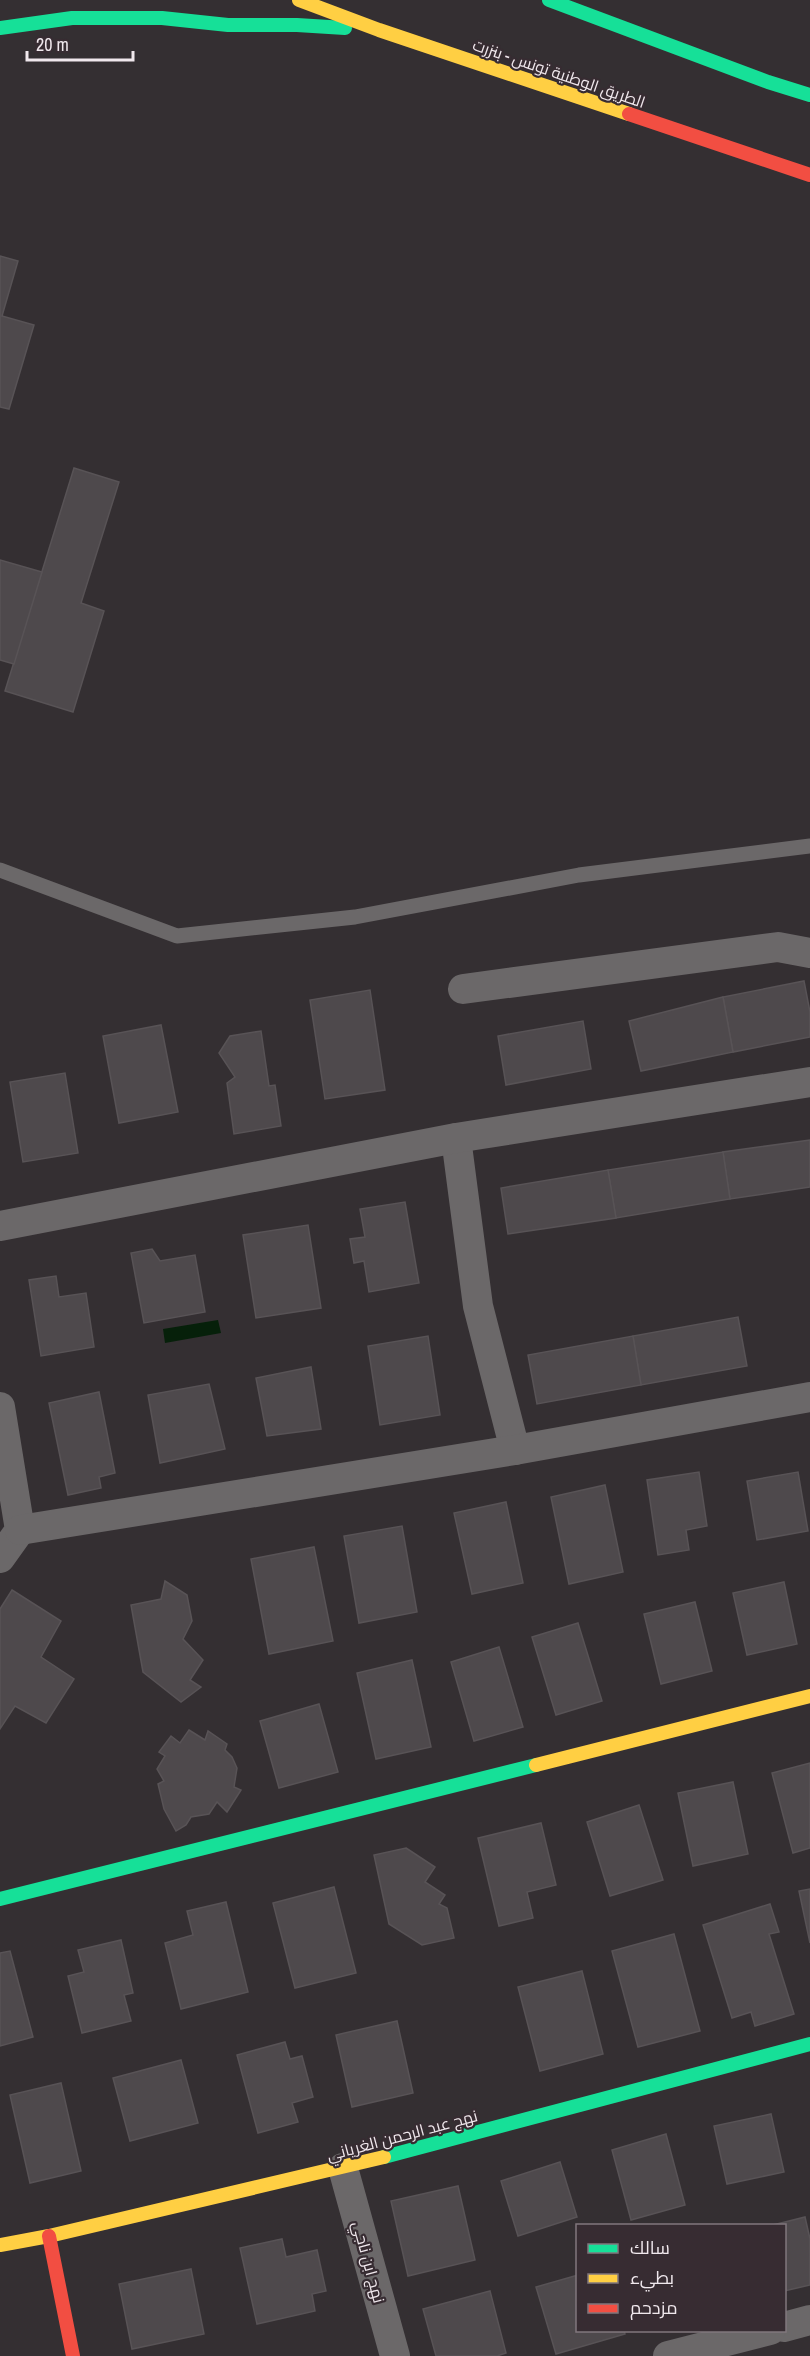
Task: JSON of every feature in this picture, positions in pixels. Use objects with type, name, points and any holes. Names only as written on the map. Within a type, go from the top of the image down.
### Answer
[{"type":"main road","name":"الطريق الوطنية تونس - بنزرت","points":[[299,0],[379,30],[810,175]]},
{"type":"main road","points":[[549,0],[768,82],[810,95]]},
{"type":"main road","points":[[0,28],[72,18],[162,18],[228,25],[297,25],[379,30]]},
{"type":"main road","points":[[0,1899],[810,1696]]},
{"type":"main road","name":"نهج عبد الرحمن الغرياني","points":[[0,2244],[49,2236],[344,2168],[810,2044]]},
{"type":"main road","points":[[49,2236],[73,2356]]},
{"type":"street","points":[[463,988],[778,947],[810,953]]},
{"type":"street","points":[[0,1226],[456,1138],[810,1082]]},
{"type":"street","points":[[456,1138],[478,1306],[515,1450]]},
{"type":"street","points":[[20,1530],[515,1450],[810,1397]]},
{"type":"street","points":[[0,1407],[20,1530],[0,1558]]},
{"type":"street","name":"نهج ابن ناجي","points":[[344,2168],[395,2356]]},
{"type":"street","points":[[786,2326],[810,2320]]},
{"type":"street","points":[[668,2356],[766,2332]]},
{"type":"lane","points":[[0,870],[177,936],[356,917],[579,875],[810,846]]},
{"type":"shaded area","points":[[218,1320],[221,1333],[165,1343],[163,1329]]},
{"type":"building","points":[[0,256],[18,261],[2,316],[34,325],[9,409],[0,407]]},
{"type":"building","points":[[74,468],[119,482],[81,603],[104,611],[73,712],[5,691]]},
{"type":"building","points":[[0,560],[42,572],[14,664],[0,660]]},
{"type":"building","points":[[804,981],[810,1012],[810,1037],[733,1052],[723,997]]},
{"type":"building","points":[[370,990],[385,1090],[325,1099],[310,1000]]},
{"type":"building","points":[[723,997],[733,1052],[641,1071],[629,1021]]},
{"type":"building","points":[[583,1021],[591,1069],[506,1085],[498,1036]]},
{"type":"building","points":[[161,1025],[178,1112],[119,1123],[103,1036]]},
{"type":"building","points":[[261,1031],[269,1086],[275,1085],[281,1126],[234,1134],[227,1083],[235,1077],[219,1053],[230,1036]]},
{"type":"building","points":[[65,1073],[78,1153],[23,1162],[10,1082]]},
{"type":"building","points":[[810,1140],[810,1187],[730,1199],[723,1152]]},
{"type":"building","points":[[723,1152],[730,1199],[616,1218],[608,1170]]},
{"type":"building","points":[[608,1170],[616,1218],[508,1234],[501,1188]]},
{"type":"building","points":[[405,1202],[419,1283],[369,1292],[364,1261],[354,1263],[350,1239],[365,1237],[360,1209]]},
{"type":"building","points":[[308,1225],[321,1308],[256,1318],[243,1235]]},
{"type":"building","points":[[152,1249],[160,1261],[195,1255],[205,1312],[144,1323],[131,1253]]},
{"type":"building","points":[[56,1276],[59,1297],[86,1293],[94,1347],[41,1356],[29,1280]]},
{"type":"building","points":[[738,1317],[747,1366],[641,1385],[633,1336]]},
{"type":"building","points":[[428,1336],[440,1415],[380,1425],[368,1346]]},
{"type":"building","points":[[633,1336],[641,1385],[537,1404],[528,1355]]},
{"type":"building","points":[[311,1367],[321,1429],[267,1436],[256,1378]]},
{"type":"building","points":[[209,1384],[225,1449],[160,1463],[148,1395]]},
{"type":"building","points":[[99,1392],[115,1473],[99,1477],[101,1488],[68,1495],[49,1403]]},
{"type":"building","points":[[699,1472],[707,1526],[686,1530],[689,1550],[658,1555],[647,1480]]},
{"type":"building","points":[[798,1472],[808,1531],[757,1540],[747,1481]]},
{"type":"building","points":[[605,1485],[623,1572],[569,1584],[551,1497]]},
{"type":"building","points":[[506,1502],[523,1583],[472,1594],[454,1513]]},
{"type":"building","points":[[402,1526],[417,1612],[359,1623],[344,1536]]},
{"type":"building","points":[[314,1547],[333,1641],[269,1654],[251,1559]]},
{"type":"building","points":[[165,1581],[187,1595],[192,1621],[183,1639],[203,1660],[190,1680],[201,1687],[181,1702],[143,1672],[131,1605],[161,1599]]},
{"type":"building","points":[[784,1582],[797,1644],[747,1655],[733,1593]]},
{"type":"building","points":[[12,1590],[61,1621],[41,1657],[74,1679],[46,1723],[15,1706],[0,1729],[0,1609]]},
{"type":"building","points":[[695,1602],[712,1671],[661,1684],[644,1614]]},
{"type":"building","points":[[578,1623],[602,1701],[556,1715],[532,1637]]},
{"type":"building","points":[[499,1647],[523,1727],[474,1741],[451,1662]]},
{"type":"building","points":[[412,1660],[431,1747],[376,1759],[357,1673]]},
{"type":"building","points":[[319,1704],[338,1772],[279,1788],[260,1721]]},
{"type":"building","points":[[189,1730],[205,1740],[208,1731],[227,1744],[225,1750],[232,1757],[237,1768],[234,1787],[241,1790],[227,1812],[217,1802],[209,1814],[191,1817],[186,1825],[176,1831],[164,1809],[158,1784],[164,1781],[157,1769],[165,1756],[159,1752],[171,1736],[180,1743]]},
{"type":"building","points":[[810,1763],[810,1848],[793,1853],[772,1773]]},
{"type":"building","points":[[733,1782],[748,1854],[693,1866],[678,1793]]},
{"type":"building","points":[[639,1805],[663,1880],[610,1896],[587,1822]]},
{"type":"building","points":[[541,1823],[556,1885],[527,1892],[533,1918],[499,1926],[478,1838]]},
{"type":"building","points":[[406,1848],[435,1867],[425,1882],[445,1895],[439,1904],[447,1908],[454,1938],[422,1945],[389,1924],[374,1855]]},
{"type":"building","points":[[334,1887],[356,1973],[295,1988],[273,1903]]},
{"type":"building","points":[[810,1889],[810,1943],[799,1891]]},
{"type":"building","points":[[226,1902],[248,1992],[181,2009],[165,1943],[193,1935],[187,1911]]},
{"type":"building","points":[[770,1904],[779,1932],[769,1934],[794,2014],[755,2026],[751,2012],[732,2018],[703,1925]]},
{"type":"building","points":[[674,1934],[700,2031],[638,2047],[612,1951]]},
{"type":"building","points":[[121,1940],[133,1993],[124,1995],[131,2021],[82,2033],[68,1976],[84,1972],[78,1950]]},
{"type":"building","points":[[10,1951],[33,2037],[0,2046],[0,1953]]},
{"type":"building","points":[[582,1971],[603,2054],[540,2071],[518,1987]]},
{"type":"building","points":[[397,2021],[413,2093],[352,2107],[336,2035]]},
{"type":"building","points":[[285,2042],[290,2059],[302,2056],[313,2097],[292,2103],[298,2122],[258,2133],[237,2055]]},
{"type":"building","points":[[181,2060],[198,2123],[130,2141],[113,2078]]},
{"type":"building","points":[[61,2083],[81,2171],[30,2183],[10,2095]]},
{"type":"building","points":[[771,2114],[784,2172],[727,2184],[714,2126]]},
{"type":"building","points":[[666,2134],[685,2205],[631,2220],[612,2150]]},
{"type":"building","points":[[560,2162],[577,2217],[518,2236],[501,2181]]},
{"type":"building","points":[[458,2186],[475,2260],[408,2276],[391,2201]]},
{"type":"building","points":[[805,2217],[810,2239],[810,2285],[786,2291],[786,2224],[777,2224]]},
{"type":"building","points":[[282,2239],[286,2257],[317,2250],[326,2291],[312,2294],[315,2311],[257,2324],[240,2248]]},
{"type":"building","points":[[191,2269],[204,2334],[132,2349],[119,2284]]},
{"type":"building","points":[[576,2276],[576,2332],[624,2332],[625,2334],[556,2354],[536,2287]]},
{"type":"building","points":[[490,2291],[506,2353],[497,2356],[436,2356],[423,2309]]},
{"type":"traffic: fast","points":[[549,0],[768,82],[810,95]]},
{"type":"traffic: fast","points":[[0,28],[72,18],[162,18],[228,25],[345,28]]},
{"type":"traffic: fast","points":[[0,1899],[536,1765]]},
{"type":"traffic: fast","points":[[384,2157],[810,2044]]},
{"type":"traffic: slow","points":[[299,0],[379,30],[629,114]]},
{"type":"traffic: slow","points":[[536,1765],[810,1696]]},
{"type":"traffic: slow","points":[[0,2245],[49,2236],[384,2157]]},
{"type":"traffic: jam","points":[[629,114],[810,175]]},
{"type":"traffic: jam","points":[[49,2236],[73,2356]]}]
